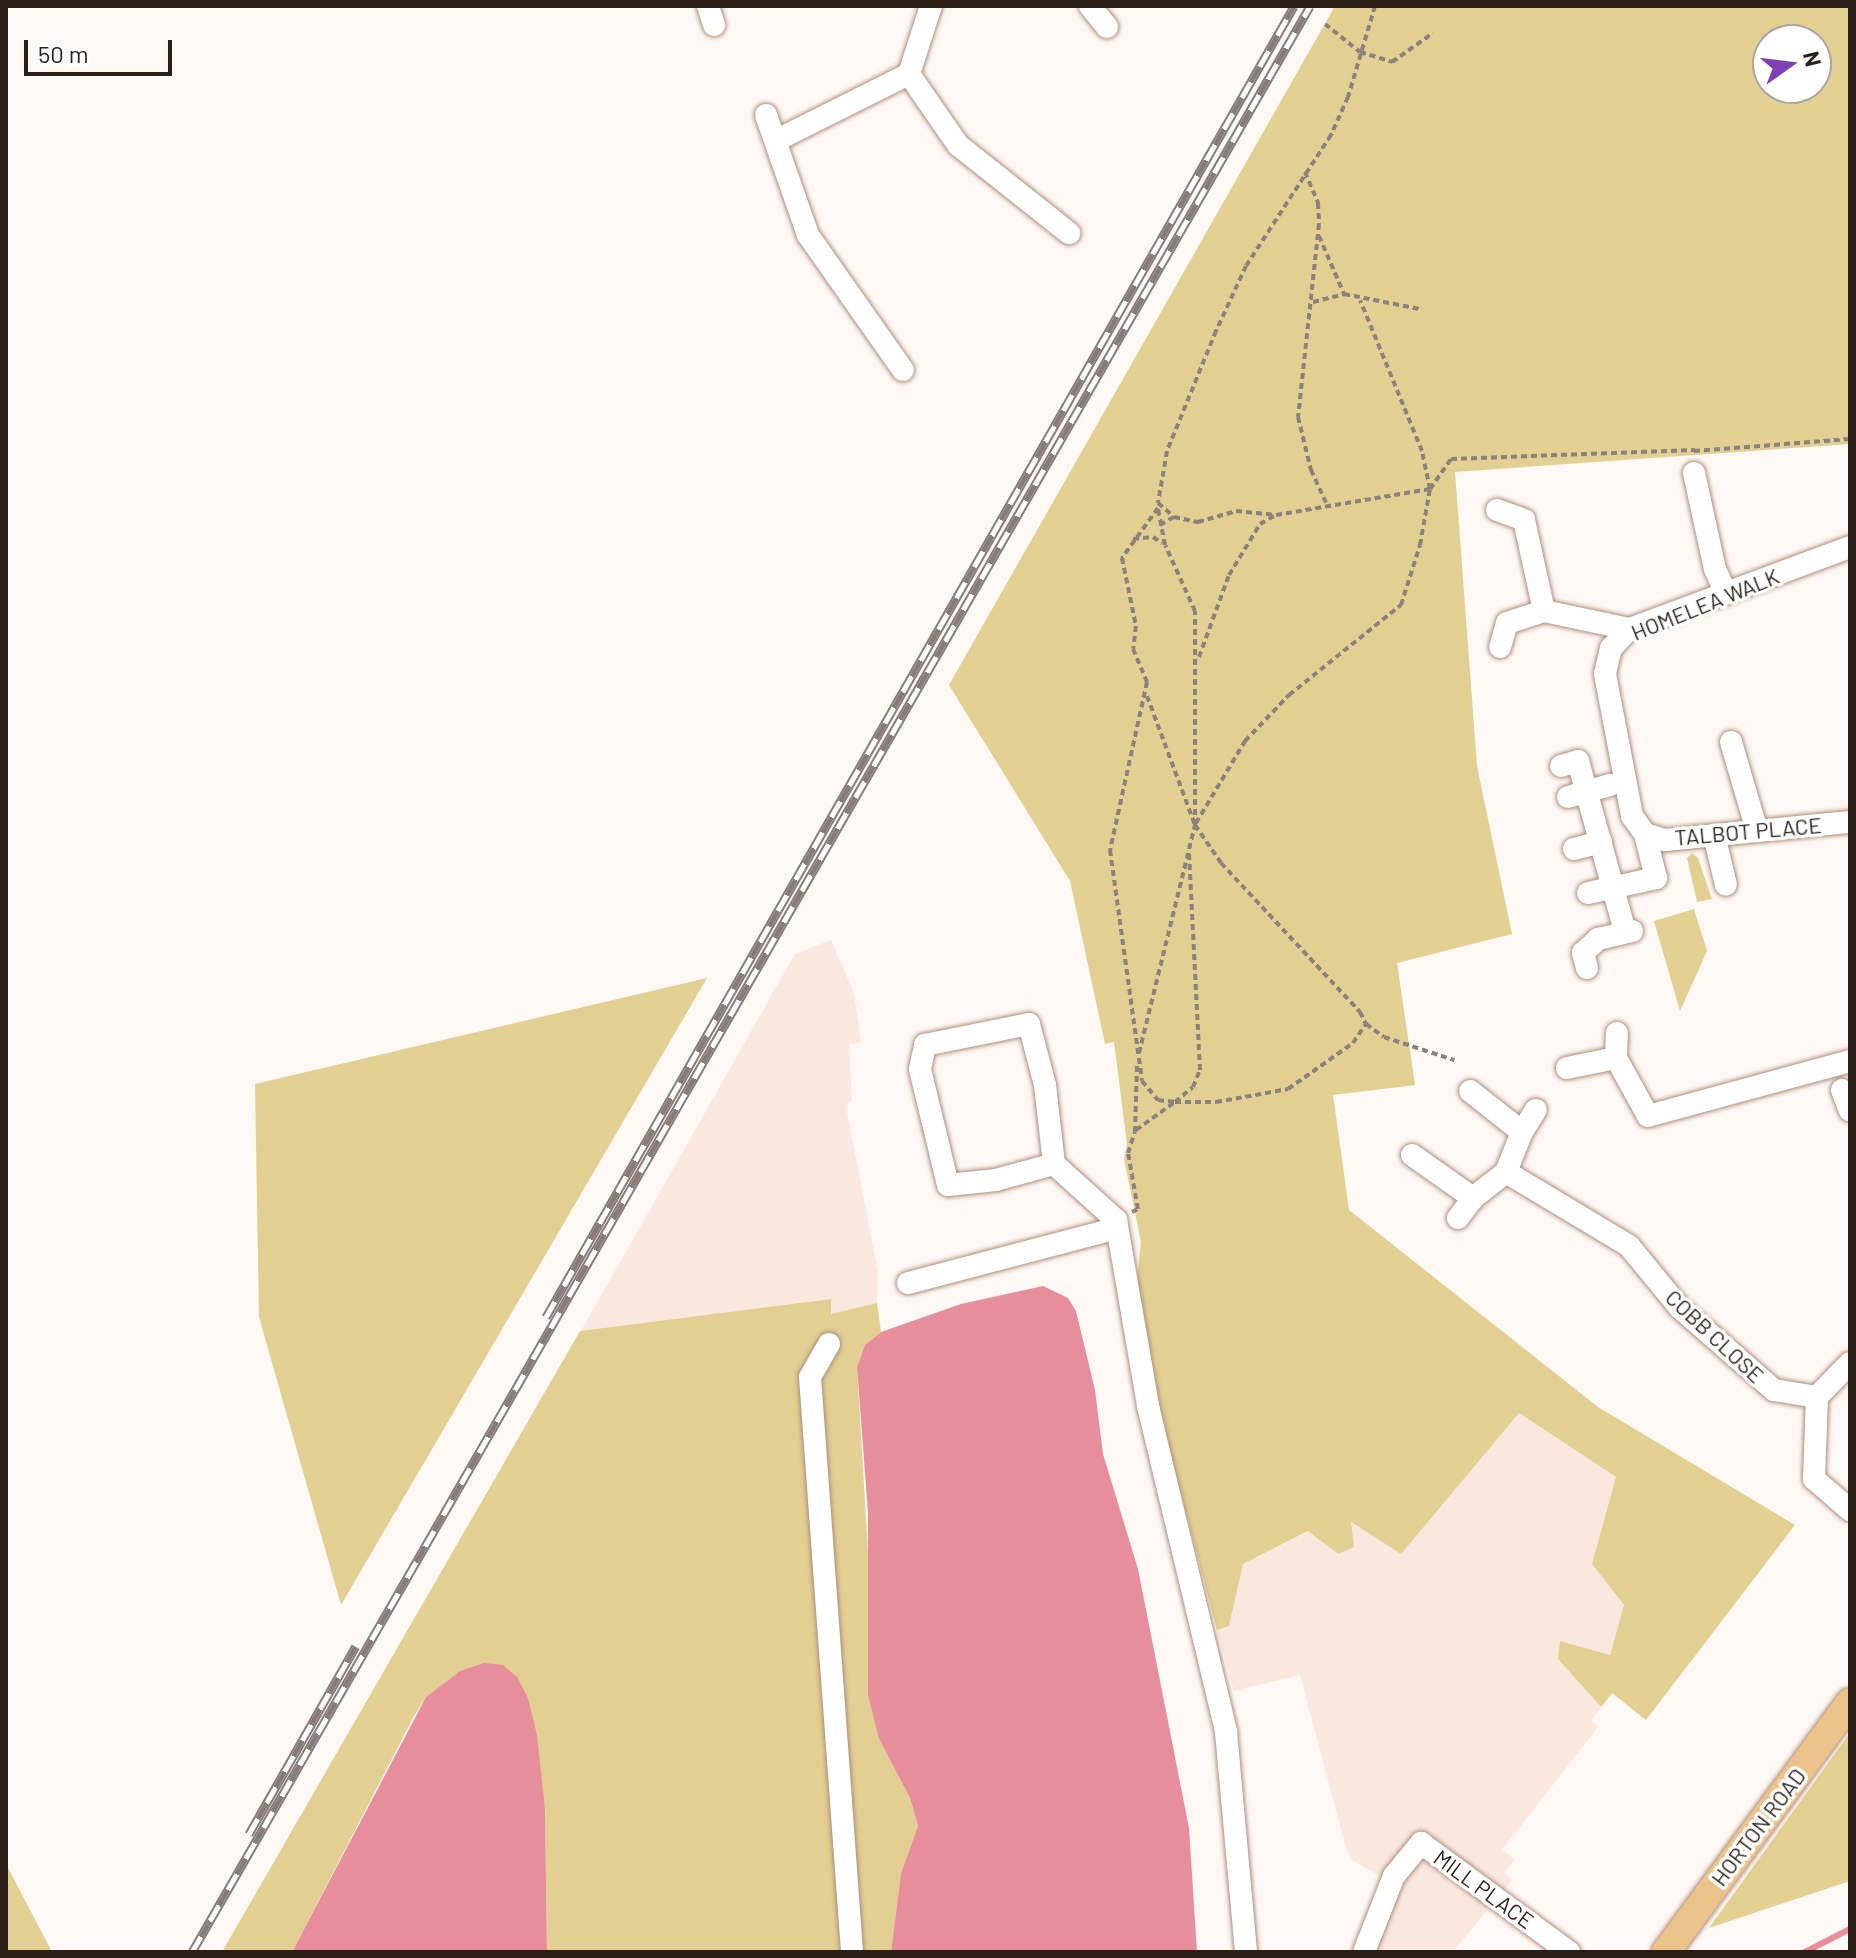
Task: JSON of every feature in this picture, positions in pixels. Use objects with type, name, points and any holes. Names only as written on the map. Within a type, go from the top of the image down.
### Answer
[{"type":"main road","name":"HORTON ROAD","points":[[1666,1952],[1850,1702]]},
{"type":"street","points":[[777,140],[909,74],[931,6]]},
{"type":"street","points":[[1090,6],[1107,27]]},
{"type":"street","points":[[909,74],[958,145],[1069,233]]},
{"type":"street","points":[[766,115],[808,235],[903,370]]},
{"type":"street","points":[[1694,473],[1715,569],[1726,594]]},
{"type":"street","points":[[1497,510],[1524,520],[1544,611]]},
{"type":"street","name":"HOMELEA WALK","points":[[1615,745],[1605,674],[1611,648],[1629,629],[1850,547]]},
{"type":"street","points":[[1500,647],[1507,623],[1544,611],[1629,629]]},
{"type":"street","points":[[1731,742],[1757,831]]},
{"type":"street","name":"TALBOT PLACE","points":[[1615,745],[1632,816],[1645,834],[1665,840],[1850,822]]},
{"type":"street","points":[[1569,763],[1577,794],[1601,842],[1628,932],[1598,939],[1583,953],[1587,968]]},
{"type":"street","points":[[1577,794],[1610,785]]},
{"type":"street","points":[[1588,893],[1656,878],[1645,834]]},
{"type":"street","points":[[1714,835],[1726,885]]},
{"type":"street","points":[[1574,849],[1601,842]]},
{"type":"street","points":[[1054,1164],[996,1180],[948,1185],[920,1069],[925,1045],[1029,1024],[1045,1085],[1054,1164],[1116,1224],[1148,1406],[1226,1732],[1246,1952]]},
{"type":"street","points":[[1617,1033],[1616,1058],[1648,1116],[1850,1061]]},
{"type":"street","points":[[1567,1068],[1616,1058]]},
{"type":"street","points":[[1470,1091],[1522,1132]]},
{"type":"street","points":[[1458,1218],[1473,1198],[1506,1172],[1522,1132],[1536,1110]]},
{"type":"street","points":[[1412,1155],[1473,1198]]},
{"type":"street","name":"COBB CLOSE","points":[[1506,1172],[1629,1246],[1680,1308],[1774,1390],[1817,1397]]},
{"type":"street","points":[[908,1283],[1116,1224]]},
{"type":"street","points":[[829,1344],[810,1377],[852,1952]]},
{"type":"street","points":[[1850,1363],[1817,1397],[1814,1479],[1850,1510]]},
{"type":"street","name":"MILL PLACE","points":[[1364,1952],[1394,1876],[1421,1843],[1569,1952]]},
{"type":"path","points":[[1366,1024],[1353,1043],[1288,1089],[1216,1102],[1158,1100],[1148,1091],[1137,1060],[1195,825],[1195,611],[1159,526],[1158,506],[1167,451],[1246,266],[1348,97],[1375,6]]},
{"type":"path","points":[[1325,24],[1360,52],[1392,62],[1433,33]]},
{"type":"path","points":[[1305,172],[1318,203],[1318,234],[1313,302],[1298,417],[1311,470],[1328,507]]},
{"type":"path","points":[[1318,234],[1344,294]]},
{"type":"path","points":[[1313,302],[1344,294],[1360,300],[1420,309]]},
{"type":"path","points":[[1195,825],[1245,741],[1319,669],[1401,605],[1420,545],[1430,489],[1422,451],[1360,300]]},
{"type":"path","points":[[1158,506],[1174,517],[1198,522],[1236,511],[1276,515],[1430,489],[1451,459],[1695,450],[1850,439]]},
{"type":"path","points":[[1694,473],[1695,450]]},
{"type":"path","points":[[1158,506],[1131,540],[1122,570],[1146,694],[1195,825],[1221,863],[1360,1012],[1366,1024],[1384,1037],[1454,1060]]},
{"type":"path","points":[[1197,662],[1229,575],[1260,524],[1276,515]]},
{"type":"path","points":[[1159,526],[1174,517]]},
{"type":"path","points":[[1131,540],[1153,537],[1165,545]]},
{"type":"path","points":[[1116,1224],[1138,1209],[1128,1153],[1135,1132],[1137,1060],[1110,850],[1146,694]]},
{"type":"path","points":[[1135,1132],[1193,1087],[1200,1070],[1189,850]]},
{"type":"shaded area","points":[[1335,6],[1850,6],[1850,444],[1455,472],[1477,766],[1512,934],[1397,963],[1415,1085],[1333,1095],[1349,1210],[1598,1407],[1795,1525],[1646,1720],[1612,1693],[1601,1707],[1558,1659],[1560,1641],[1610,1655],[1624,1605],[1592,1564],[1616,1477],[1519,1413],[1401,1554],[1351,1522],[1354,1547],[1338,1554],[1308,1531],[1243,1564],[1229,1626],[1217,1630],[1160,1415],[1137,1280],[1141,1242],[1124,1159],[1127,1144],[1114,1042],[1105,1044],[1070,881],[949,685]]},
{"type":"shaded area","points":[[1692,853],[1698,858],[1712,899],[1697,902],[1687,858]]},
{"type":"shaded area","points":[[1694,909],[1707,951],[1680,1011],[1654,921]]},
{"type":"shaded area","points":[[831,940],[854,993],[861,1042],[849,1045],[852,1100],[846,1106],[878,1273],[877,1303],[831,1314],[830,1299],[581,1331],[795,954]]},
{"type":"shaded area","points":[[707,978],[341,1605],[259,1317],[255,1084]]},
{"type":"shaded area","points":[[1043,1286],[1068,1298],[1076,1311],[1095,1390],[1103,1454],[1138,1569],[1189,1828],[1197,1952],[891,1952],[901,1873],[918,1826],[910,1798],[879,1739],[868,1695],[868,1513],[857,1367],[865,1345],[881,1332],[961,1304]]},
{"type":"shaded area","points":[[831,1299],[831,1314],[877,1303],[881,1332],[865,1345],[857,1367],[879,1739],[910,1798],[918,1826],[901,1873],[891,1952],[547,1952],[545,1809],[528,1698],[460,1671],[426,1697],[414,1716],[292,1952],[222,1952],[580,1331]]},
{"type":"shaded area","points":[[1519,1413],[1616,1477],[1592,1564],[1624,1605],[1610,1655],[1560,1641],[1558,1659],[1601,1707],[1591,1721],[1598,1727],[1502,1850],[1515,1860],[1504,1873],[1512,1880],[1453,1952],[1358,1952],[1384,1878],[1353,1861],[1346,1848],[1300,1675],[1234,1691],[1217,1630],[1229,1625],[1243,1564],[1309,1531],[1350,1522],[1401,1553]]},
{"type":"shaded area","points":[[484,1663],[503,1665],[517,1677],[528,1698],[537,1735],[545,1809],[547,1952],[292,1952],[426,1697],[460,1671]]},
{"type":"shaded area","points":[[1850,1733],[1850,1881],[1709,1928]]},
{"type":"shaded area","points":[[6,1864],[52,1952],[6,1952]]},
{"type":"waterway","points":[[1805,1952],[1850,1929]]},
{"type":"railway","points":[[546,1317],[1294,6]]},
{"type":"railway","points":[[192,1952],[1310,6]]},
{"type":"railway","points":[[249,1834],[356,1646]]}]
